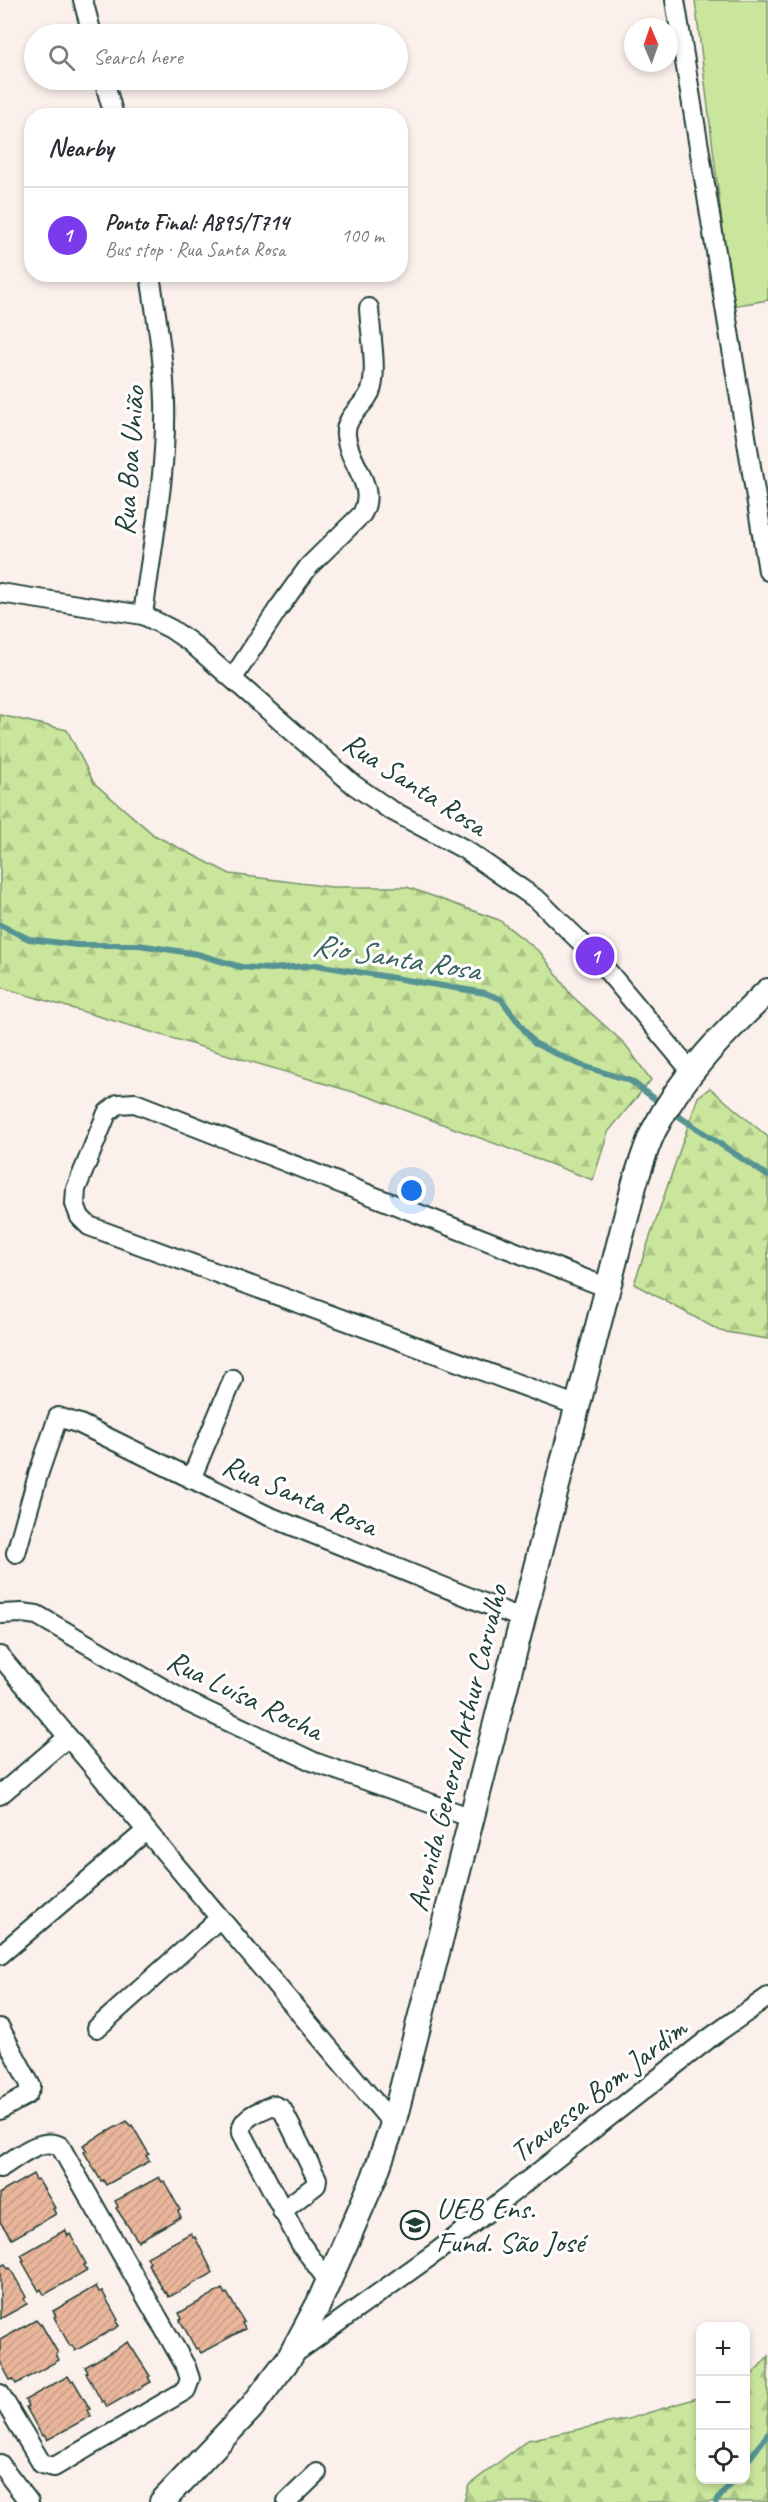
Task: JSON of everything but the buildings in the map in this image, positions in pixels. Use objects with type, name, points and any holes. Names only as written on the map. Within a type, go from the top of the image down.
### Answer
[{"type":"main road","name":"Avenida General Arthur Carvalho","points":[[162,2502],[251,2408],[290,2357],[328,2281],[374,2178],[393,2124],[635,1182],[653,1131],[684,1079],[768,991]]},
{"type":"street","points":[[83,0],[89,24]]},
{"type":"street","points":[[675,0],[768,571]]},
{"type":"street","points":[[107,90],[112,108]]},
{"type":"street","name":"Rua Boa União","points":[[143,615],[165,437],[162,360],[151,282]]},
{"type":"street","points":[[233,678],[309,566],[362,514],[366,506],[366,487],[345,433],[348,422],[372,389],[369,308]]},
{"type":"street","name":"Rua Santa Rosa","points":[[0,593],[143,615],[171,629],[190,642],[354,785],[389,809],[464,849],[540,901],[595,956],[684,1079]]},
{"type":"street","points":[[578,1406],[89,1226],[80,1217],[75,1204],[76,1189],[107,1113],[118,1104],[135,1103],[608,1287]]},
{"type":"street","points":[[191,1479],[233,1379]]},
{"type":"street","name":"Rua Santa Rosa","points":[[16,1553],[38,1475],[58,1417],[80,1424],[266,1515],[524,1619]]},
{"type":"street","name":"Rua Luísa Rocha","points":[[0,1614],[22,1612],[37,1616],[185,1701],[282,1747],[325,1766],[472,1818]]},
{"type":"street","points":[[0,1656],[393,2124]]},
{"type":"street","points":[[0,1795],[68,1737]]},
{"type":"street","points":[[0,1955],[146,1831]]},
{"type":"street","points":[[97,2028],[220,1918]]},
{"type":"street","name":"Travessa Bom Jardim","points":[[290,2357],[439,2250],[711,2037],[768,1997]]},
{"type":"street","points":[[0,2028],[31,2086],[27,2095],[0,2110]]},
{"type":"street","points":[[282,2211],[316,2185],[317,2179],[282,2109],[273,2105],[243,2121],[241,2126],[282,2211],[300,2243],[328,2281]]},
{"type":"street","points":[[0,2168],[39,2144],[50,2142],[60,2146],[186,2367],[190,2379],[186,2390],[54,2467],[42,2464],[0,2394]]},
{"type":"street","points":[[0,2464],[30,2502]]},
{"type":"street","points":[[288,2502],[317,2474]]},
{"type":"green space","points":[[695,0],[768,0],[768,300],[732,306]]},
{"type":"green space","points":[[0,715],[67,730],[94,783],[154,835],[230,874],[331,887],[407,887],[499,920],[541,953],[571,995],[625,1044],[651,1080],[608,1132],[593,1180],[370,1097],[0,987]]},
{"type":"green space","points":[[710,1088],[768,1137],[768,1339],[720,1331],[634,1284],[698,1097]]},
{"type":"green space","points":[[768,2356],[768,2502],[464,2502],[469,2485],[528,2440],[628,2419],[696,2398],[696,2484],[750,2484],[750,2377]]},
{"type":"waterway","name":"Rio Santa Rosa","points":[[0,925],[29,939],[77,945],[139,945],[197,954],[241,967],[271,969],[316,965],[485,993],[501,999],[534,1043],[580,1065],[631,1081],[663,1105]]},
{"type":"waterway","name":"Rio Santa Rosa","points":[[671,1111],[768,1176]]},
{"type":"waterway","points":[[750,2458],[768,2434]]},
{"type":"waterway","points":[[716,2502],[730,2484]]},
{"type":"place","name":"Ponto Final: A895/T714","points":[[595,956]]},
{"type":"place","name":"UEB Ens. Fund. São José","points":[[415,2225]]}]
